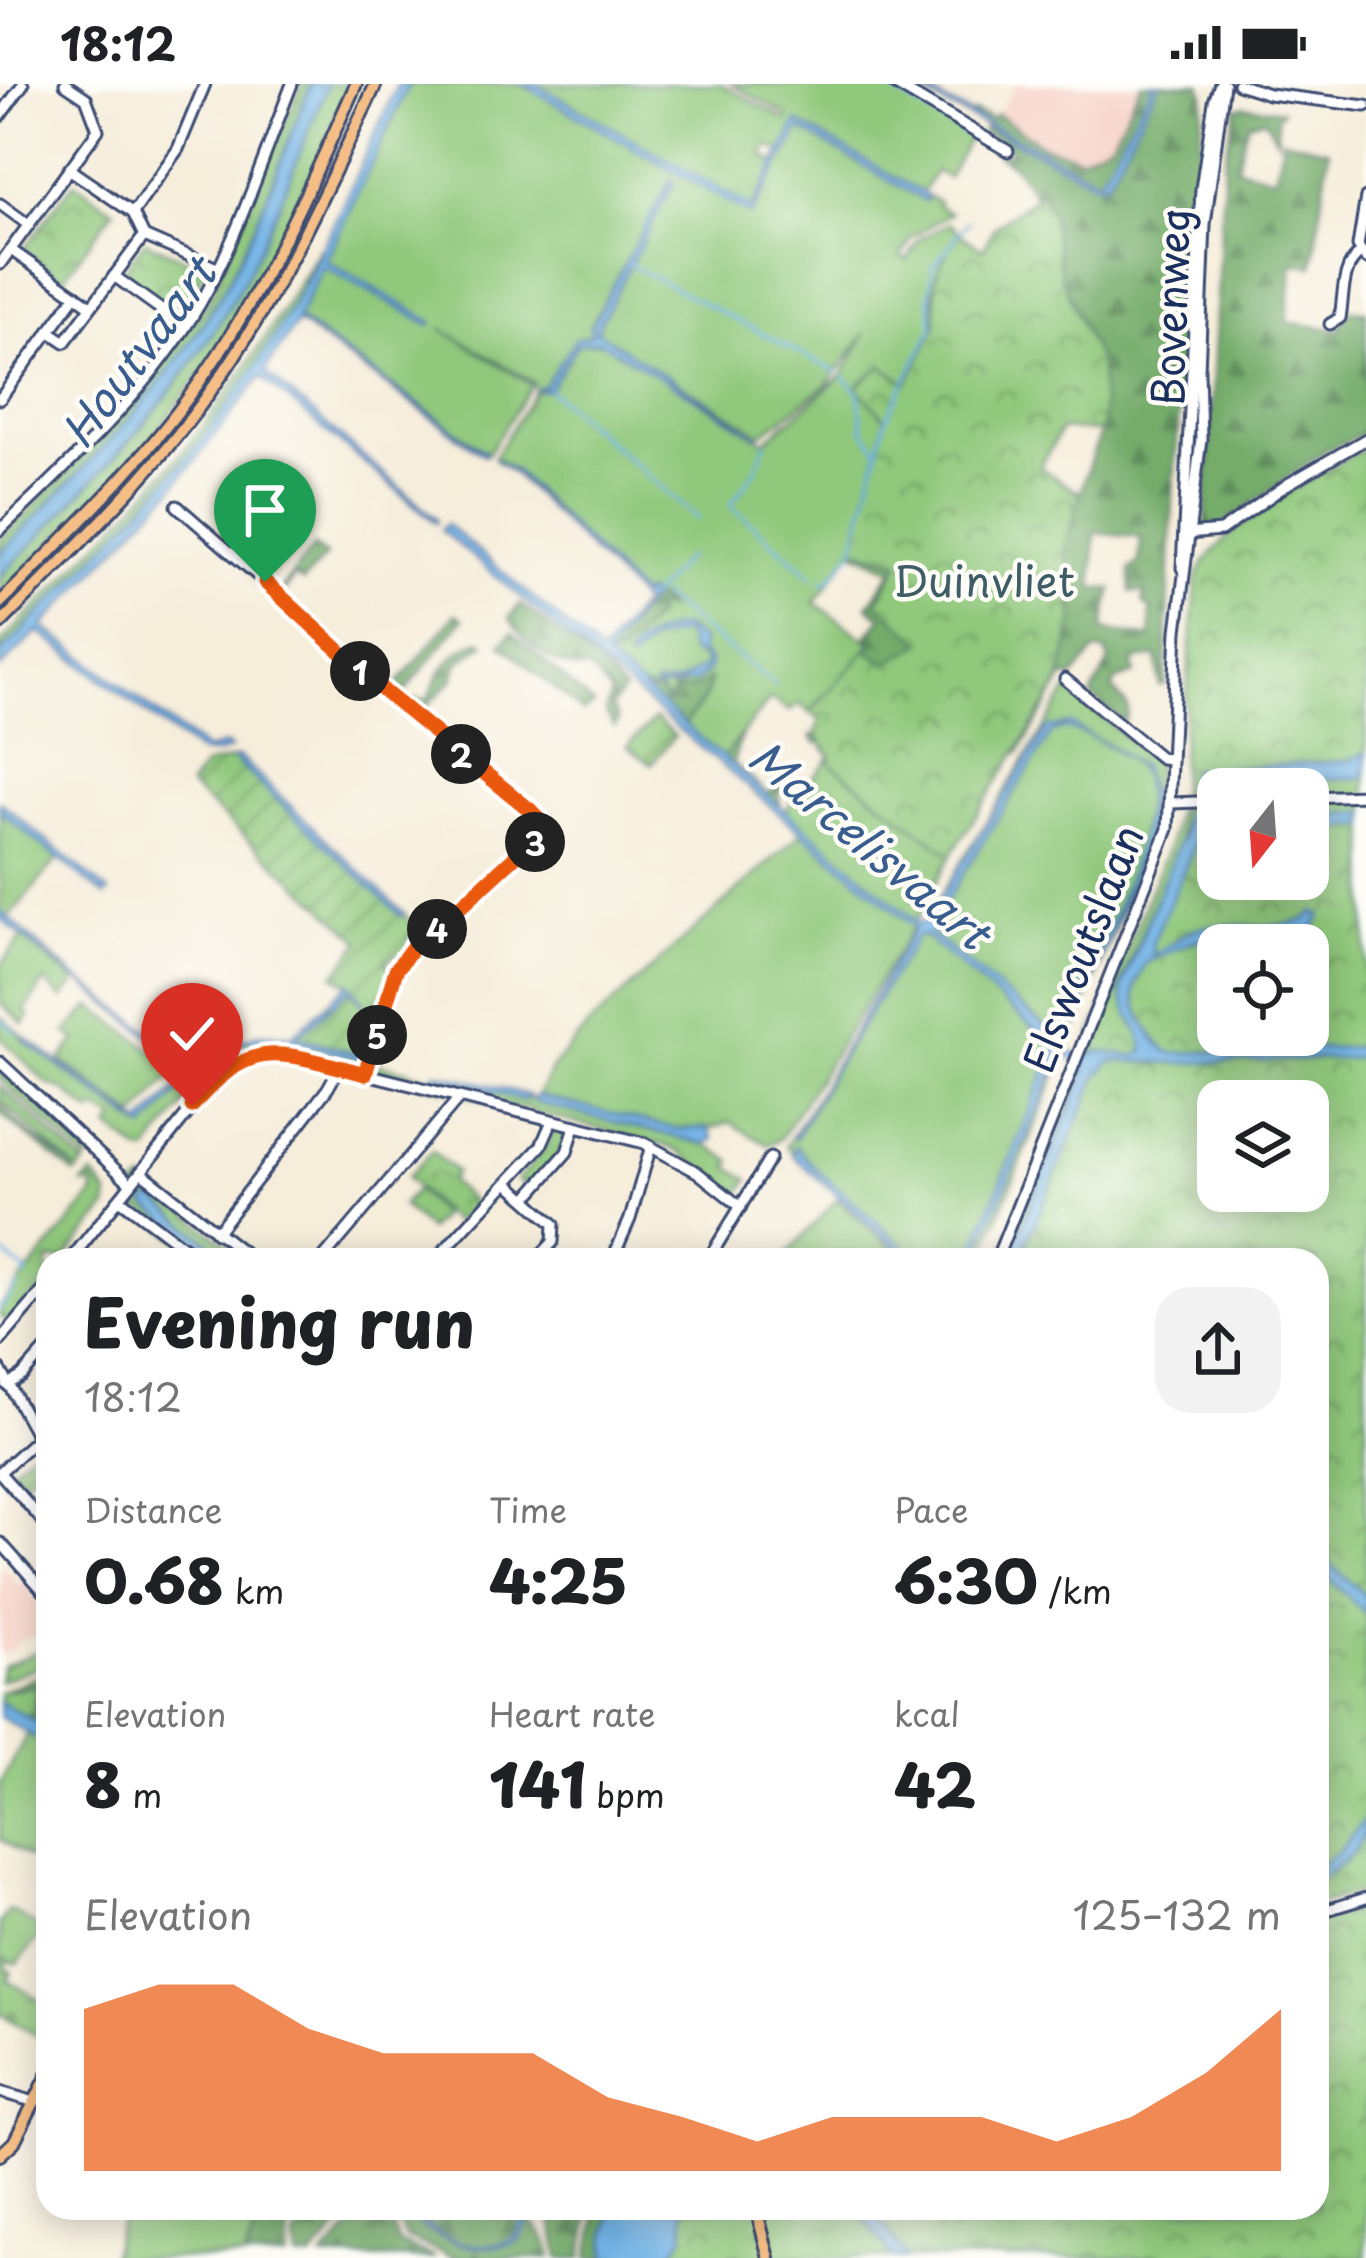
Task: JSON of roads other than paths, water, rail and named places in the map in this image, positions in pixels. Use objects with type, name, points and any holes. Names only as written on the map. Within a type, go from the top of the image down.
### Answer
[{"type":"main road","points":[[0,603],[149,446],[201,379],[286,235],[356,84]]},
{"type":"main road","points":[[0,624],[109,513],[206,399],[274,291],[376,84]]},
{"type":"main road","points":[[0,2155],[14,2141],[35,2102]]},
{"type":"main road","points":[[759,2220],[769,2258]]},
{"type":"street","points":[[0,116],[23,84]]},
{"type":"street","points":[[0,264],[98,130],[86,98],[65,84]]},
{"type":"street","points":[[133,213],[178,149],[205,84]]},
{"type":"street","points":[[0,530],[71,461],[185,327],[217,268],[292,84]]},
{"type":"street","points":[[894,84],[1008,151]]},
{"type":"street","name":"Bovenweg","points":[[1187,534],[1201,189],[1214,100],[1222,84]]},
{"type":"street","points":[[1238,84],[1366,106]]},
{"type":"street","points":[[1306,99],[1311,84]]},
{"type":"street","points":[[69,169],[133,213],[144,236],[217,268]]},
{"type":"street","points":[[1330,324],[1340,318],[1352,259],[1363,256],[1358,246],[1366,197]]},
{"type":"street","points":[[0,204],[29,225]]},
{"type":"street","points":[[50,331],[65,342],[144,236]]},
{"type":"street","points":[[11,250],[92,306]]},
{"type":"street","points":[[114,276],[185,327]]},
{"type":"street","points":[[0,399],[76,295]]},
{"type":"street","points":[[1187,534],[1221,531],[1288,484],[1366,440]]},
{"type":"street","points":[[177,506],[333,641],[341,654],[546,828],[434,931],[426,929],[396,970],[365,1074]]},
{"type":"street","name":"Elswoutslaan","points":[[1001,1248],[1165,842],[1187,534]]},
{"type":"street","points":[[1065,679],[1161,758],[1169,759]]},
{"type":"street","points":[[1329,796],[1366,795]]},
{"type":"street","points":[[1170,803],[1197,801]]},
{"type":"street","points":[[80,1248],[217,1077],[241,1060],[294,1056],[651,1146],[697,1172],[741,1207]]},
{"type":"street","points":[[0,1062],[129,1182]]},
{"type":"street","points":[[216,1233],[339,1068]]},
{"type":"street","points":[[332,1248],[459,1098]]},
{"type":"street","points":[[446,1248],[541,1146],[552,1120]]},
{"type":"street","points":[[527,1198],[567,1152],[575,1126]]},
{"type":"street","points":[[618,1248],[631,1219],[651,1146]]},
{"type":"street","points":[[715,1248],[770,1158]]},
{"type":"street","points":[[141,1172],[237,1248]]},
{"type":"street","points":[[508,1183],[554,1223],[554,1242],[548,1248]]},
{"type":"street","points":[[121,1200],[184,1248]]},
{"type":"street","points":[[0,1341],[36,1299]]},
{"type":"street","points":[[7,1385],[36,1361]]},
{"type":"street","points":[[0,1369],[36,1432]]},
{"type":"street","points":[[36,1440],[1,1471],[36,1513]]},
{"type":"street","points":[[1,1544],[36,1583]]},
{"type":"street","points":[[1329,1909],[1366,1898]]},
{"type":"street","points":[[0,2092],[35,2102]]},
{"type":"water","points":[[311,84],[328,84],[271,223],[231,303],[153,413],[0,577],[0,554],[135,412],[206,319],[251,234]]},
{"type":"water","points":[[398,84],[409,84],[326,260],[433,322],[430,325],[323,266],[297,319],[487,453],[297,322],[267,374],[437,519],[436,523],[261,377],[168,494],[43,626],[206,750],[226,745],[230,749],[199,753],[38,631],[0,669],[0,654],[170,477],[259,361],[316,260]]},
{"type":"water","points":[[522,84],[536,84],[752,208],[797,122],[928,196],[925,201],[800,129],[751,215]]},
{"type":"water","points":[[904,84],[1099,180],[1153,84],[1158,84],[1108,180],[1098,184]]},
{"type":"water","points":[[671,179],[674,182],[596,331],[760,437],[599,341],[577,344],[549,390],[536,390],[545,386],[575,339],[592,335],[590,328]]},
{"type":"water","points":[[493,458],[514,470],[639,594],[646,592],[651,597],[605,657],[918,923],[925,922],[1047,728],[1071,724],[1096,739],[1065,728],[1052,732],[931,925],[931,934],[1059,1038],[1131,867],[1146,800],[1142,776],[1128,759],[1142,767],[1151,796],[1148,838],[1065,1051],[1135,1056],[1144,1051],[1124,1004],[1122,986],[1182,835],[1191,770],[1197,770],[1197,840],[1153,942],[1153,955],[1197,929],[1197,941],[1146,963],[1135,992],[1147,1027],[1171,1053],[1329,1056],[1329,1048],[1366,1047],[1366,1058],[1112,1061],[1098,1074],[1024,1248],[1013,1248],[1086,1071],[1082,1062],[1061,1056],[979,1248],[974,1248],[1054,1050],[923,935],[917,937],[792,1138],[915,927],[441,530],[446,524],[598,652],[642,604]]},
{"type":"water","points":[[683,627],[702,641],[700,653],[709,660],[709,669],[695,682],[655,689],[678,683],[706,666],[702,657],[691,654],[685,632],[651,641],[627,659],[651,637]]},
{"type":"water","points":[[1366,752],[1366,774],[1329,779],[1329,768],[1226,768],[1349,761]]},
{"type":"water","points":[[239,757],[404,913],[401,916],[233,759]]},
{"type":"water","points":[[0,802],[109,892],[105,896],[0,811]]},
{"type":"water","points":[[1366,812],[1366,826],[1329,829],[1329,814]]},
{"type":"water","points":[[0,911],[72,974],[196,1065],[231,1046],[193,1075],[0,919]]},
{"type":"water","points":[[1314,912],[1321,915],[1317,924],[1286,924]]},
{"type":"water","points":[[349,983],[373,1015],[350,989],[297,1037],[362,1055],[362,1060],[288,1041],[238,1042],[257,1034],[292,1036]]},
{"type":"water","points":[[25,1037],[142,1124],[184,1080],[187,1083],[145,1129]]},
{"type":"water","points":[[435,1072],[528,1096],[524,1100],[434,1077]]},
{"type":"water","points":[[532,1098],[677,1129],[708,1128],[714,1139],[705,1144],[536,1103]]},
{"type":"water","points":[[796,1146],[906,1248],[897,1248],[792,1154]]},
{"type":"water","points":[[151,1197],[217,1248],[202,1248],[145,1204]]},
{"type":"water","points":[[1329,1563],[1366,1597],[1366,1614],[1329,1579]]},
{"type":"water","points":[[0,1702],[36,1722],[36,1738],[0,1717]]},
{"type":"water","points":[[1366,1818],[1357,1847],[1329,1872],[1329,1859]]},
{"type":"water","points":[[416,2220],[452,2240],[485,2245],[516,2236],[522,2220],[528,2220],[520,2240],[487,2247],[456,2243]]},
{"type":"water","points":[[611,2220],[684,2220],[684,2234],[670,2258],[606,2258]]},
{"type":"water","points":[[866,2220],[880,2220],[907,2258],[893,2258]]},
{"type":"waterway","points":[[881,84],[973,139]]},
{"type":"waterway","points":[[820,581],[828,582],[853,551],[886,419],[933,328],[929,294],[933,267],[968,221]]},
{"type":"waterway","points":[[630,265],[836,372]]},
{"type":"waterway","points":[[843,377],[859,392],[863,430],[877,448]]},
{"type":"waterway","points":[[549,390],[698,519]]},
{"type":"waterway","points":[[766,442],[756,469],[730,505],[812,576]]},
{"type":"waterway","points":[[650,598],[688,556]]},
{"type":"waterway","points":[[661,596],[776,686]]},
{"type":"waterway","points":[[0,1018],[16,1033]]},
{"type":"waterway","points":[[0,1251],[28,1273],[24,1277]]},
{"type":"waterway","points":[[0,1309],[18,1284]]},
{"type":"water label","name":"Houtvaart","points":[[139,353]]},
{"type":"water label","name":"Marcelisvaart","points":[[869,845]]},
{"type":"park label","name":"Duinvliet","points":[[984,582]]}]
